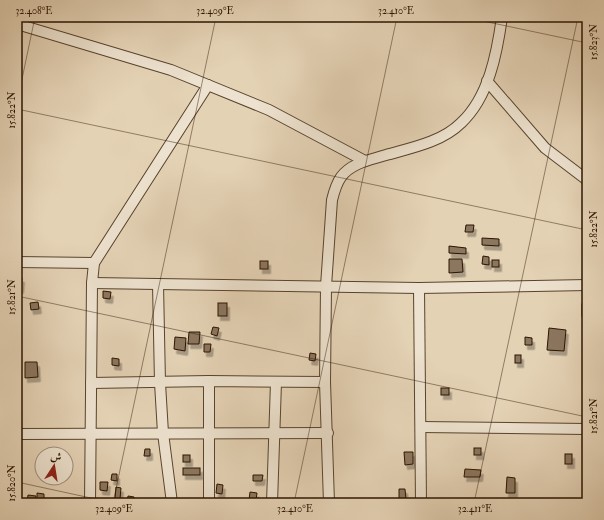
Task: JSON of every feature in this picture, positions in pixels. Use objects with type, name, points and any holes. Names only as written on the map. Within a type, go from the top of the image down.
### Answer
[{"type":"street","points":[[329,503],[328,433],[325,382],[326,286],[332,200],[335,187],[341,176],[351,168],[365,161],[434,141],[461,124],[476,106],[487,81],[499,42],[502,17]]},
{"type":"street","points":[[17,24],[171,70],[268,110],[365,161]]},
{"type":"street","points":[[487,81],[545,148],[587,180]]},
{"type":"street","points":[[90,503],[92,283],[94,263],[208,85]]},
{"type":"street","points":[[17,262],[94,263]]},
{"type":"street","points":[[92,283],[419,288],[587,285]]},
{"type":"street","points":[[158,284],[160,382],[163,433],[172,503]]},
{"type":"street","points":[[419,288],[421,503]]},
{"type":"street","points":[[91,383],[209,381],[325,382]]},
{"type":"street","points":[[209,381],[209,503]]},
{"type":"street","points":[[272,503],[276,432],[276,382]]},
{"type":"street","points":[[421,427],[587,429]]},
{"type":"street","points":[[17,434],[328,433]]},
{"type":"building","points":[[466,225],[474,225],[473,232],[465,232]]},
{"type":"building","points":[[482,238],[499,239],[499,246],[482,245]]},
{"type":"building","points":[[449,246],[466,248],[466,254],[449,253]]},
{"type":"building","points":[[483,256],[489,257],[489,265],[482,264]]},
{"type":"building","points":[[449,259],[462,259],[463,272],[449,273]]},
{"type":"building","points":[[492,260],[499,260],[499,267],[492,267]]},
{"type":"building","points":[[260,261],[268,261],[268,269],[260,269]]},
{"type":"building","points":[[17,277],[22,278],[21,289],[17,289]]},
{"type":"building","points":[[103,291],[111,292],[110,299],[103,298]]},
{"type":"building","points":[[38,302],[39,309],[31,310],[30,303]]},
{"type":"building","points":[[218,303],[227,303],[227,316],[218,316]]},
{"type":"building","points":[[582,304],[587,304],[587,316],[582,316]]},
{"type":"building","points":[[213,327],[219,328],[217,336],[211,334]]},
{"type":"building","points":[[549,328],[566,330],[564,351],[547,350]]},
{"type":"building","points":[[189,332],[200,332],[199,344],[188,344]]},
{"type":"building","points":[[175,337],[186,338],[185,351],[174,349]]},
{"type":"building","points":[[525,337],[532,338],[532,345],[525,345]]},
{"type":"building","points":[[204,344],[211,344],[210,352],[204,352]]},
{"type":"building","points":[[584,344],[587,345],[587,352],[583,352]]},
{"type":"building","points":[[310,353],[316,354],[315,361],[309,360]]},
{"type":"building","points":[[515,355],[521,355],[521,363],[515,363]]},
{"type":"building","points":[[112,358],[119,359],[119,366],[112,365]]},
{"type":"building","points":[[25,362],[37,362],[38,377],[25,378]]},
{"type":"building","points":[[441,388],[449,388],[449,395],[441,395]]},
{"type":"building","points":[[474,448],[481,448],[481,455],[474,455]]},
{"type":"building","points":[[145,449],[150,449],[150,456],[144,456]]},
{"type":"building","points":[[404,452],[413,452],[413,464],[405,465]]},
{"type":"building","points":[[565,454],[572,454],[572,464],[565,464]]},
{"type":"building","points":[[183,455],[190,455],[190,462],[183,462]]},
{"type":"building","points":[[183,468],[200,468],[200,475],[183,475]]},
{"type":"building","points":[[465,469],[481,470],[480,477],[464,477]]},
{"type":"building","points":[[112,474],[117,474],[117,481],[111,480]]},
{"type":"building","points":[[253,475],[263,475],[262,481],[253,481]]},
{"type":"building","points":[[507,477],[515,478],[515,493],[506,493]]},
{"type":"building","points":[[100,482],[108,482],[107,491],[100,490]]},
{"type":"building","points":[[217,484],[223,485],[222,494],[216,493]]},
{"type":"building","points":[[116,487],[121,488],[120,499],[115,499]]},
{"type":"building","points":[[399,489],[405,489],[406,500],[399,500]]},
{"type":"building","points":[[250,492],[257,493],[256,500],[249,500]]},
{"type":"building","points":[[37,493],[44,494],[44,501],[37,501]]},
{"type":"building","points":[[28,495],[36,496],[35,503],[27,503]]},
{"type":"building","points":[[128,496],[134,497],[134,503],[127,503]]}]
